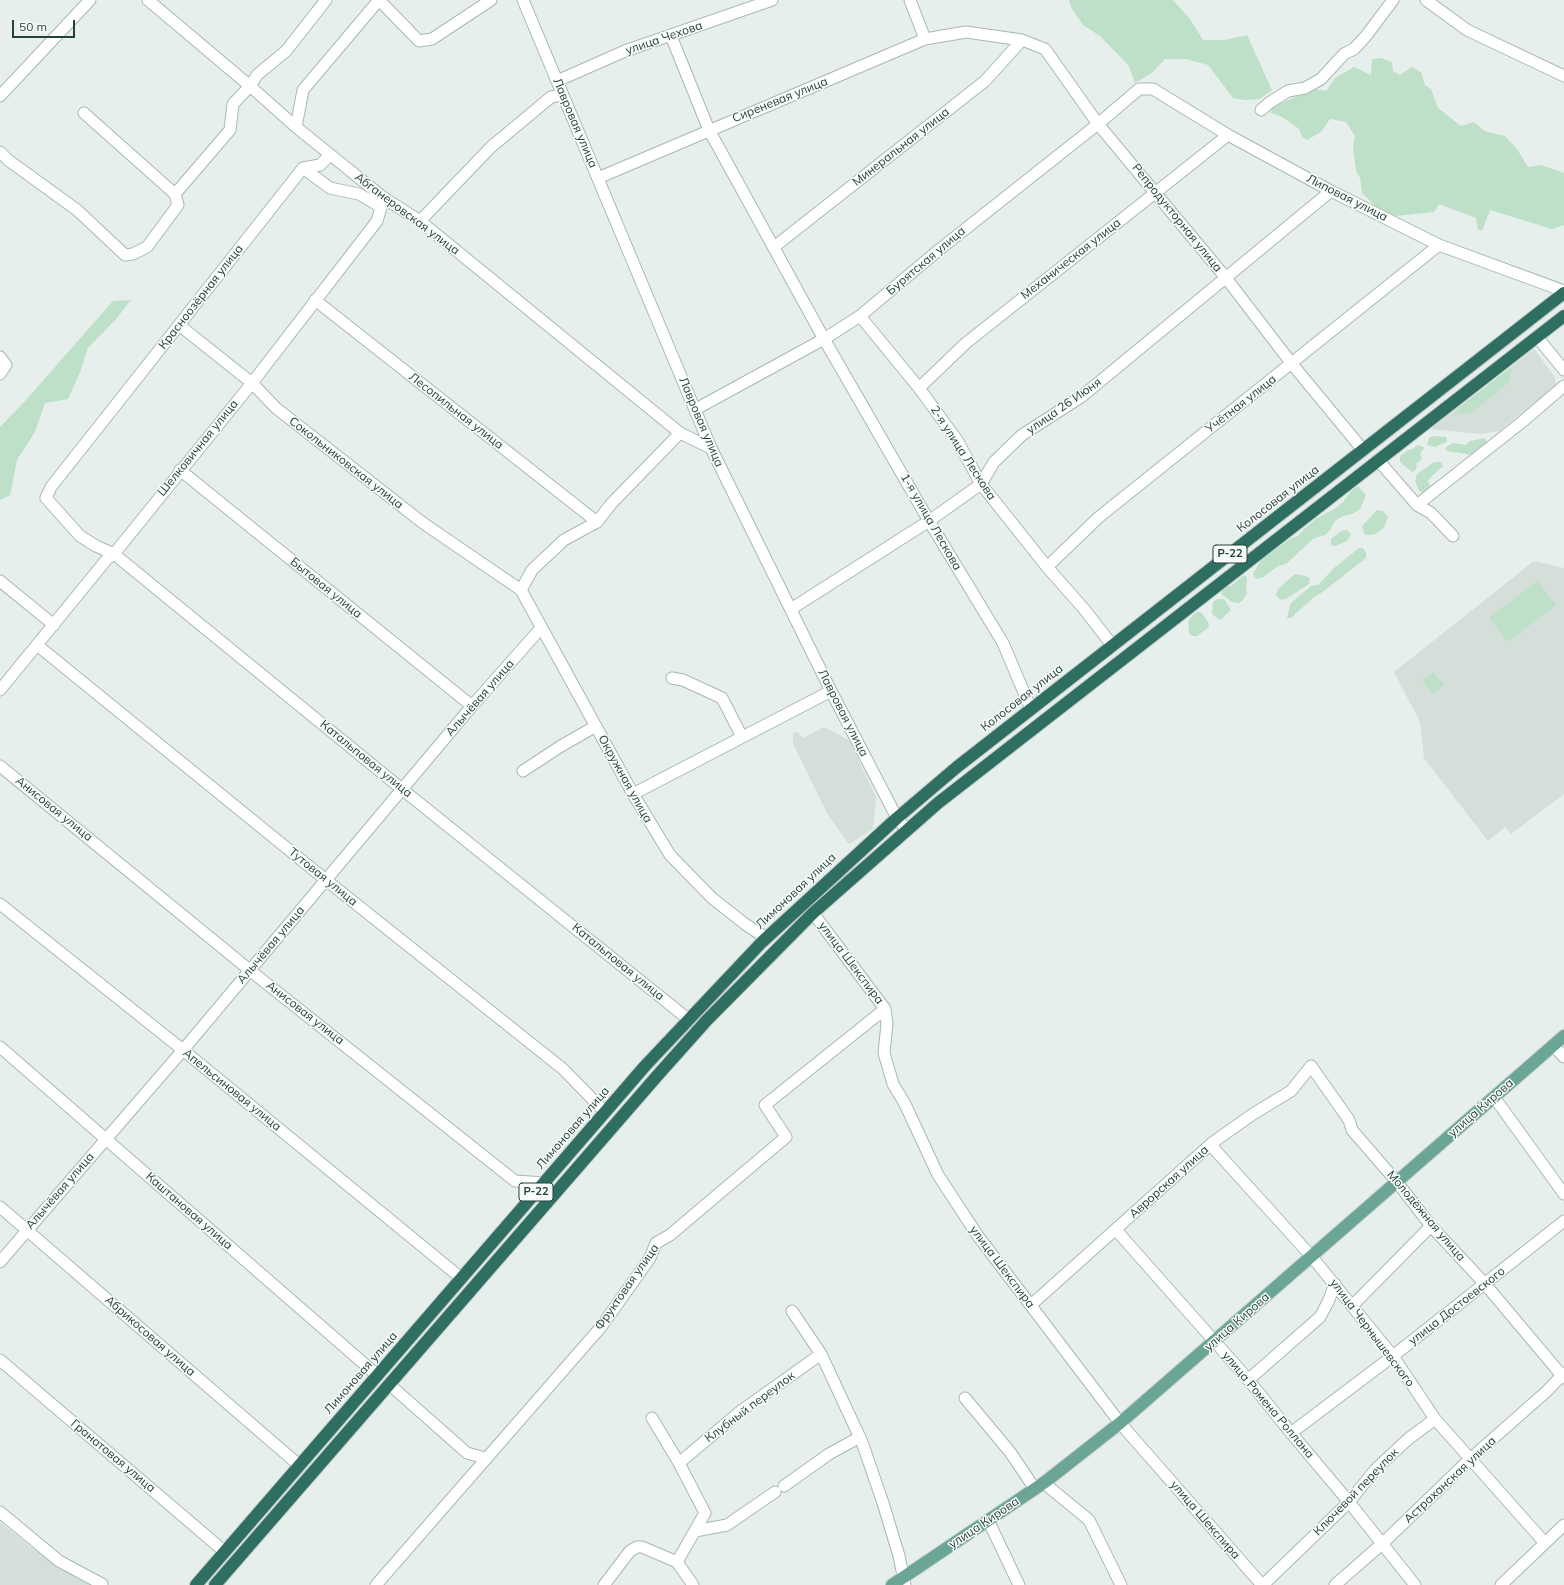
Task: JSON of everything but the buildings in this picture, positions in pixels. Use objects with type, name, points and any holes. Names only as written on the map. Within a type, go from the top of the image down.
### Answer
[{"type":"highway","name":"Колосовая улица","points":[[897,818],[957,767],[1564,292]]},
{"type":"highway","name":"Р-22","points":[[215,1585],[657,1076],[707,1020],[813,913],[938,803],[1564,316]]},
{"type":"highway","name":"Лимоновая улица","points":[[196,1585],[605,1112],[688,1019],[766,938],[897,818]]},
{"type":"main road","name":"улица Кирова","points":[[892,1585],[904,1581],[988,1520],[1045,1482],[1120,1423],[1564,1036]]},
{"type":"street","points":[[0,96],[90,0]]},
{"type":"street","name":"Абганеровская улица","points":[[148,0],[330,155],[382,203],[420,220],[680,433],[711,448]]},
{"type":"street","points":[[175,194],[230,130],[233,104],[250,86],[257,75],[286,51],[326,0]]},
{"type":"street","points":[[296,127],[303,90],[379,0],[419,41],[432,40],[491,0]]},
{"type":"street","name":"Лавровая улица","points":[[523,0],[696,409],[711,448],[831,691],[897,818],[907,830]]},
{"type":"street","name":"улица Чехова","points":[[557,81],[625,52],[772,0]]},
{"type":"street","points":[[910,0],[925,39]]},
{"type":"street","points":[[1261,110],[1288,91],[1305,88],[1321,79],[1344,54],[1354,49],[1394,0]]},
{"type":"street","points":[[1426,0],[1467,30],[1564,76]]},
{"type":"street","name":"Сиреневая улица","points":[[598,178],[925,39],[966,32]]},
{"type":"street","name":"Репродукторная улица","points":[[966,32],[1022,40],[1045,49],[1098,124],[1226,278],[1292,364],[1363,450]]},
{"type":"street","name":"1-я улица Лескова","points":[[671,36],[709,130],[824,338],[929,521],[1003,643],[1031,709]]},
{"type":"street","name":"Минеральная улица","points":[[774,247],[985,81],[1022,40]]},
{"type":"street","name":"Бурятская улица","points":[[696,409],[824,338],[860,316],[940,249],[1098,124],[1139,89]]},
{"type":"street","name":"Липовая улица","points":[[1139,89],[1153,89],[1228,136],[1331,191],[1440,245],[1564,292]]},
{"type":"street","points":[[420,220],[491,147],[551,97],[563,95]]},
{"type":"street","points":[[0,152],[8,160],[77,210],[125,255],[133,254],[147,247],[178,205],[175,194],[84,113]]},
{"type":"street","name":"Механическая улица","points":[[919,388],[966,343],[1228,136]]},
{"type":"street","points":[[303,168],[320,165],[330,155]]},
{"type":"street","points":[[303,168],[330,188],[359,194],[382,203]]},
{"type":"street","name":"Красноозёрная улица","points":[[46,498],[51,487],[303,168]]},
{"type":"street","name":"улица 26 Июня","points":[[791,609],[929,521],[981,484],[994,462],[1022,435],[1081,397],[1331,191]]},
{"type":"street","name":"Шелковичная улица","points":[[0,690],[107,559],[114,554],[180,470],[252,383],[377,221],[382,203]]},
{"type":"street","name":"Учётная улица","points":[[1047,567],[1099,517],[1440,245]]},
{"type":"street","name":"Лесопильная улица","points":[[315,300],[597,522]]},
{"type":"street","name":"2-я улица Лескова","points":[[860,316],[919,388],[957,440],[981,484],[1112,645]]},
{"type":"street","name":"Сокольниковская улица","points":[[179,325],[252,383],[276,408],[423,523],[521,590]]},
{"type":"street","points":[[1537,337],[1564,370]]},
{"type":"street","points":[[0,357],[6,365],[0,374]]},
{"type":"street","points":[[1418,505],[1522,422],[1564,386]]},
{"type":"street","points":[[521,590],[532,570],[564,540],[597,522],[612,504],[680,433]]},
{"type":"street","points":[[1378,460],[1418,505],[1431,513],[1453,536]]},
{"type":"street","name":"Бытовая улица","points":[[180,470],[472,706]]},
{"type":"street","name":"Катальповая улица","points":[[46,498],[80,536],[96,546],[114,554],[403,790],[688,1019]]},
{"type":"street","points":[[0,581],[54,625]]},
{"type":"street","name":"Окружная улица","points":[[521,590],[633,794],[670,855],[712,898],[745,924],[766,938]]},
{"type":"street","name":"Алычёвая улица","points":[[0,1262],[183,1050],[403,790],[472,706],[541,628]]},
{"type":"street","name":"Тутовая улица","points":[[38,645],[326,880],[563,1069],[605,1112]]},
{"type":"street","points":[[672,678],[683,680],[722,698],[742,737]]},
{"type":"street","points":[[633,794],[831,691]]},
{"type":"street","points":[[523,771],[561,746],[596,726]]},
{"type":"street","name":"Анисовая улица","points":[[0,766],[250,969],[515,1180],[544,1183]]},
{"type":"street","name":"Апельсиновая улица","points":[[0,904],[183,1050],[461,1278]]},
{"type":"street","name":"улица Шекспира","points":[[813,913],[886,1009],[887,1024],[884,1053],[893,1084],[905,1104],[938,1175],[978,1236],[1120,1423],[1262,1585]]},
{"type":"street","name":"Фруктовая улица","points":[[376,1585],[485,1458],[601,1327],[650,1258],[656,1243],[670,1235],[786,1137],[765,1105],[886,1009]]},
{"type":"street","points":[[1553,1045],[1564,1057]]},
{"type":"street","name":"Каштановая улица","points":[[0,1046],[377,1375]]},
{"type":"street","name":"Аврорская улица","points":[[1030,1305],[1212,1143],[1253,1114],[1290,1091],[1311,1066]]},
{"type":"street","name":"Молодёжная улица","points":[[1311,1066],[1349,1120],[1352,1130],[1397,1182],[1431,1226],[1485,1284],[1563,1376]]},
{"type":"street","points":[[1494,1097],[1564,1194]]},
{"type":"street","name":"улица Чернышевского","points":[[1212,1143],[1215,1150],[1335,1284],[1393,1356],[1435,1418],[1545,1543]]},
{"type":"street","name":"Абрикосовая улица","points":[[0,1207],[300,1466]]},
{"type":"street","name":"улица Достоевского","points":[[1291,1433],[1393,1356],[1564,1221]]},
{"type":"street","points":[[1352,1306],[1431,1226]]},
{"type":"street","name":"улица Ромена Роллана","points":[[1116,1230],[1248,1380],[1349,1502],[1415,1585]]},
{"type":"street","points":[[1248,1380],[1320,1317],[1335,1284]]},
{"type":"street","points":[[792,1311],[821,1354],[860,1437],[883,1503],[899,1556],[904,1581]]},
{"type":"street","name":"Клубный переулок","points":[[680,1462],[741,1411],[821,1354]]},
{"type":"street","name":"Гранатовая улица","points":[[0,1360],[225,1552]]},
{"type":"street","name":"Астраханская улица","points":[[1335,1585],[1383,1544],[1470,1459],[1563,1376]]},
{"type":"street","points":[[390,1385],[467,1453],[485,1458]]},
{"type":"street","points":[[965,1398],[1010,1452],[1035,1489]]},
{"type":"street","points":[[652,1418],[680,1462],[705,1513],[677,1562]]},
{"type":"street","name":"Ключевой переулок","points":[[1262,1585],[1349,1502],[1374,1470],[1408,1439],[1435,1418]]},
{"type":"street","points":[[695,1531],[727,1525],[829,1454],[860,1437]]},
{"type":"street","points":[[1045,1482],[1050,1488],[1089,1520],[1121,1585]]},
{"type":"street","points":[[0,1512],[59,1560],[102,1584]]},
{"type":"street","points":[[988,1520],[1019,1585]]},
{"type":"street","points":[[1501,1585],[1564,1525]]},
{"type":"street","points":[[604,1585],[630,1551],[637,1547],[642,1547],[677,1562],[693,1585]]},
{"type":"shaded area","points":[[1534,349],[1555,377],[1556,383],[1554,387],[1499,431],[1480,434],[1430,429],[1512,370],[1511,367]]},
{"type":"shaded area","points":[[1534,561],[1564,568],[1564,794],[1511,834],[1505,827],[1488,841],[1424,758],[1420,722],[1394,672]]},
{"type":"shaded area","points":[[824,727],[849,740],[876,797],[873,829],[849,844],[828,815],[793,744],[793,733],[797,732],[804,738]]},
{"type":"shaded area","points":[[0,1522],[50,1561],[94,1585],[0,1585]]},
{"type":"green space","points":[[1069,0],[1173,0],[1190,19],[1203,40],[1225,40],[1247,35],[1272,90],[1260,99],[1245,100],[1233,98],[1208,65],[1186,59],[1165,59],[1152,73],[1135,83],[1129,66],[1100,36],[1083,25],[1072,9]]},
{"type":"green space","points":[[1381,58],[1392,62],[1393,71],[1400,75],[1412,67],[1421,72],[1425,85],[1431,89],[1438,108],[1461,126],[1474,122],[1485,131],[1505,136],[1517,149],[1528,167],[1541,165],[1564,173],[1564,225],[1552,229],[1490,210],[1482,231],[1478,229],[1476,218],[1439,204],[1434,212],[1396,216],[1375,206],[1362,193],[1360,178],[1356,171],[1353,149],[1355,136],[1346,122],[1330,119],[1321,132],[1307,140],[1302,137],[1300,130],[1294,125],[1282,117],[1271,113],[1272,107],[1313,89],[1326,91],[1335,78],[1354,67],[1371,75],[1372,59]]},
{"type":"green space","points":[[131,300],[116,319],[88,348],[80,372],[68,399],[45,403],[35,432],[17,460],[10,495],[0,500],[0,427],[26,400],[113,301]]},
{"type":"green space","points":[[1511,367],[1512,370],[1508,383],[1471,413],[1454,413],[1458,408]]},
{"type":"green space","points":[[1432,436],[1446,437],[1447,442],[1435,447],[1427,445],[1429,438]]},
{"type":"green space","points":[[1485,438],[1487,443],[1472,455],[1447,451],[1445,448],[1453,443],[1466,445],[1470,441]]},
{"type":"green space","points":[[1417,445],[1424,448],[1420,454],[1422,459],[1417,463],[1416,470],[1412,472],[1400,462],[1400,456]]},
{"type":"green space","points":[[1434,462],[1441,462],[1443,466],[1428,481],[1430,486],[1423,493],[1419,491],[1415,481],[1417,474]]},
{"type":"green space","points":[[1358,486],[1366,495],[1360,509],[1335,521],[1325,535],[1314,538],[1286,564],[1278,566],[1262,578],[1256,579],[1253,574],[1261,560],[1290,539],[1298,536],[1317,518],[1336,508],[1344,501],[1351,491]]},
{"type":"green space","points":[[1377,510],[1383,511],[1388,517],[1384,527],[1376,534],[1364,534],[1362,526]]},
{"type":"green space","points":[[1347,530],[1351,534],[1347,541],[1335,546],[1331,545],[1331,539],[1341,531]]},
{"type":"green space","points":[[1359,548],[1363,548],[1366,553],[1366,558],[1313,598],[1291,618],[1287,618],[1290,605],[1293,601],[1311,586],[1318,585],[1334,568]]},
{"type":"green space","points":[[1295,574],[1310,578],[1309,584],[1286,599],[1281,600],[1276,595],[1278,589]]},
{"type":"green space","points":[[1244,575],[1247,577],[1247,594],[1243,600],[1239,603],[1232,602],[1221,594],[1224,587],[1231,586]]},
{"type":"green space","points":[[1537,581],[1556,605],[1508,642],[1489,618]]},
{"type":"green space","points":[[1217,599],[1224,599],[1231,610],[1220,620],[1212,614],[1213,602]]},
{"type":"green space","points":[[1197,612],[1201,612],[1208,622],[1209,627],[1197,636],[1192,636],[1189,633],[1188,621]]},
{"type":"green space","points":[[1433,672],[1444,685],[1433,694],[1422,681]]}]
